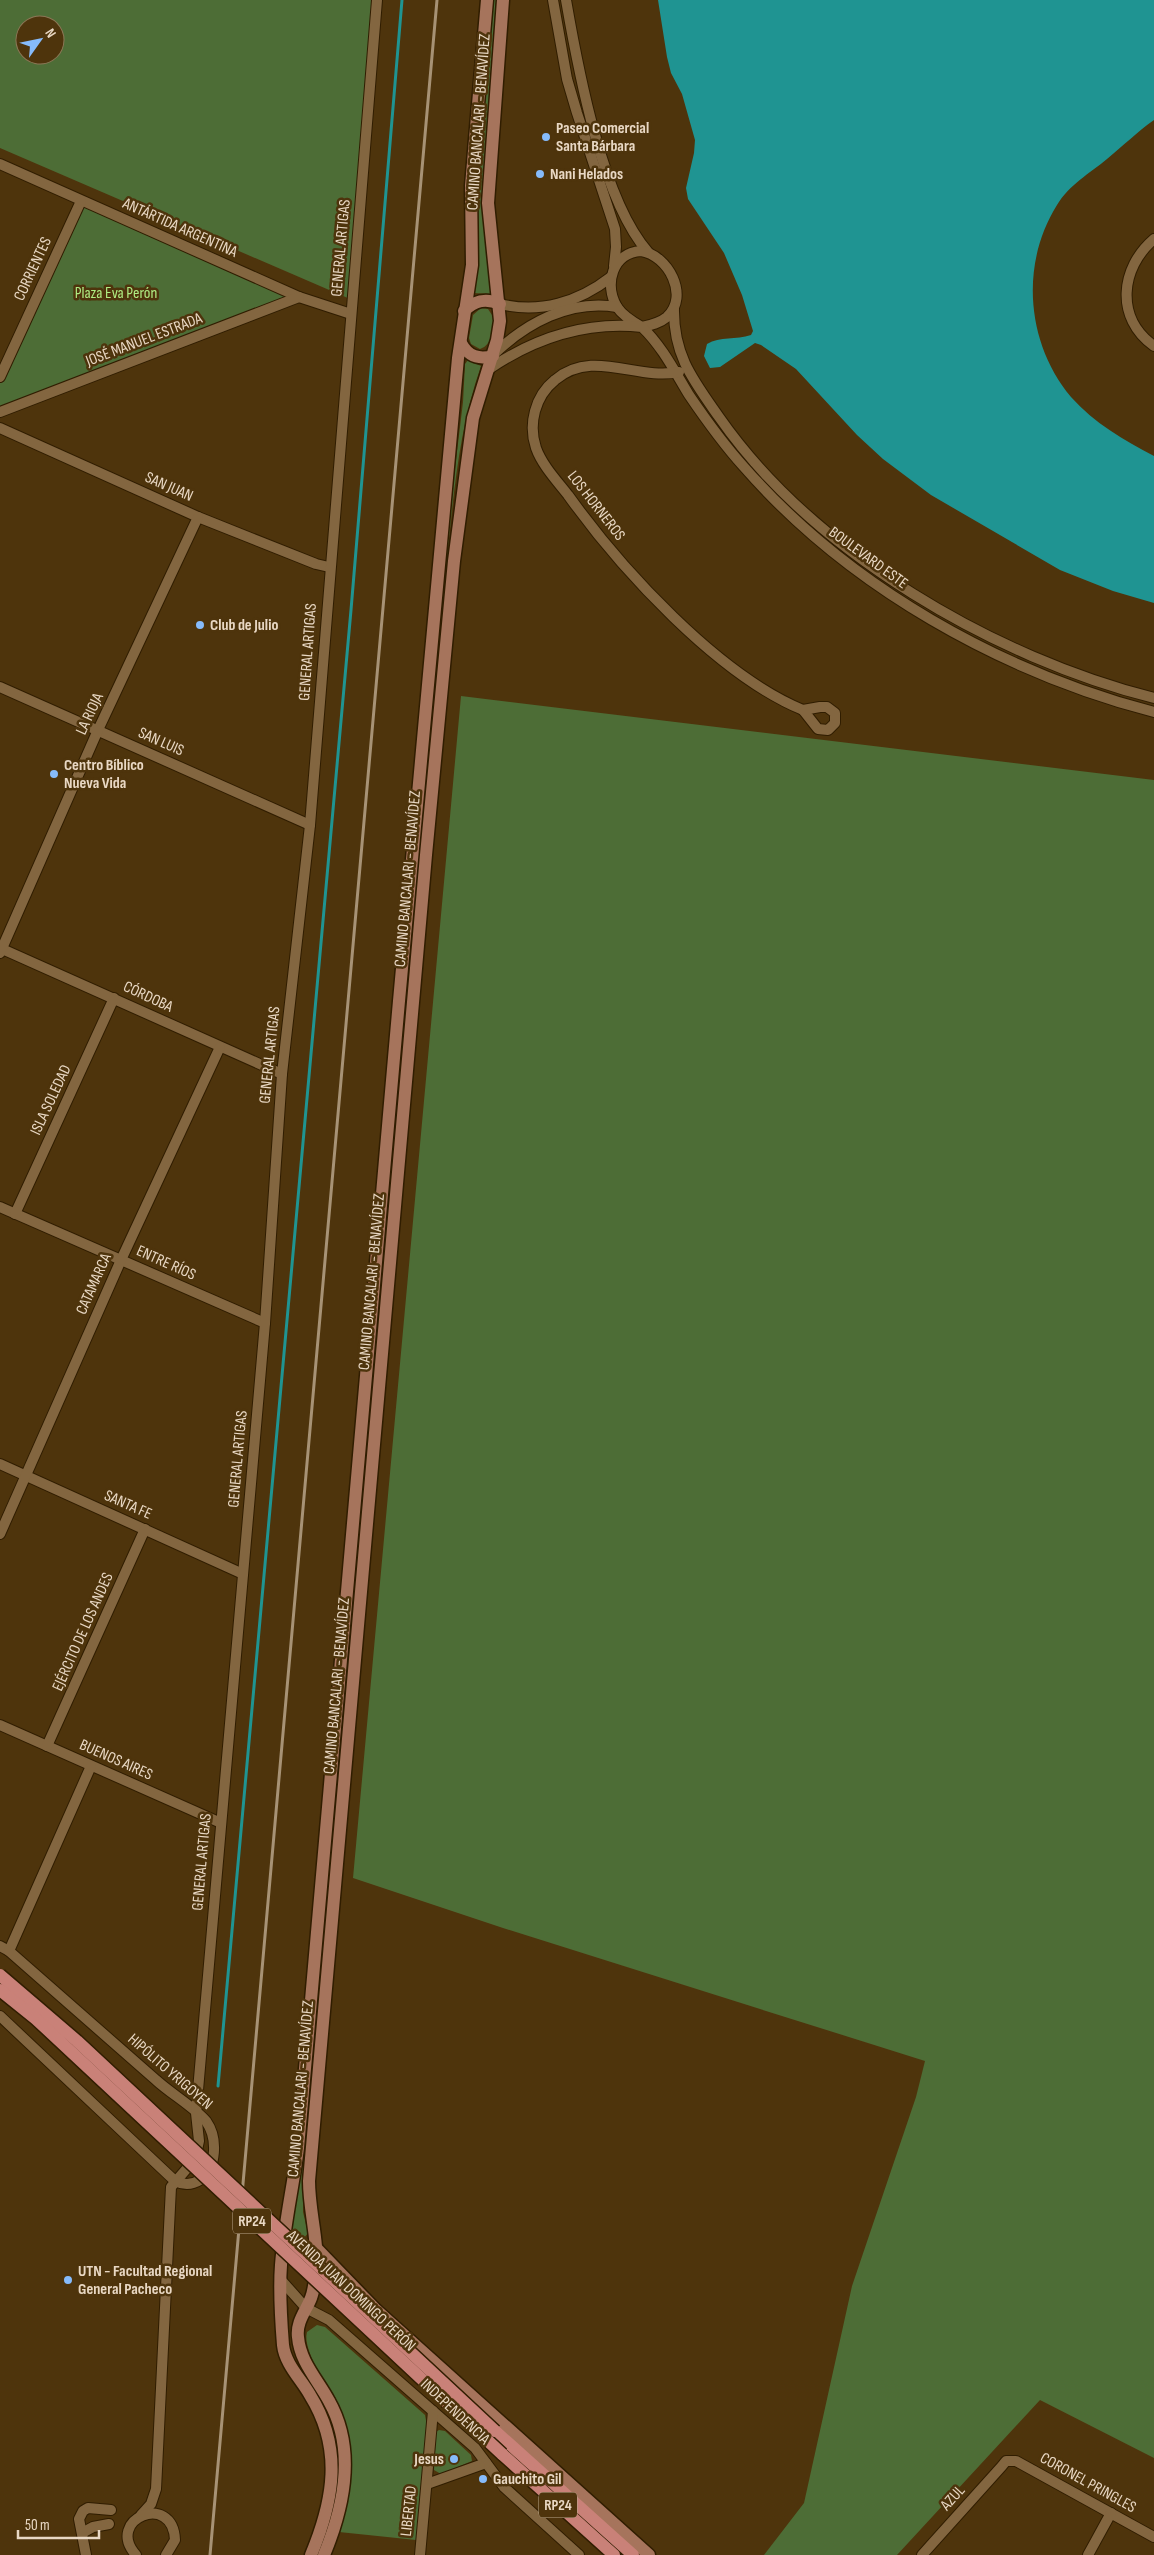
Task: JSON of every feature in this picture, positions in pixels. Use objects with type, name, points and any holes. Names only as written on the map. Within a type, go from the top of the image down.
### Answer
[{"type":"main road","name":"CAMINO BANCALARI - BENAVÍDEZ","points":[[311,2555],[328,2507],[332,2472],[331,2451],[321,2414],[285,2354],[282,2280],[284,2242],[298,2148],[400,981],[464,311],[472,265],[471,186],[487,0]]},
{"type":"main road","name":"CAMINO BANCALARI - BENAVÍDEZ","points":[[324,2555],[342,2505],[344,2453],[337,2418],[300,2350],[298,2328],[314,2289],[317,2249],[310,2208],[310,2182],[426,855],[463,489],[473,418],[493,356],[500,321],[500,304],[488,202],[503,0]]},
{"type":"main road","points":[[464,311],[470,305],[484,300],[500,304]]},
{"type":"main road","points":[[461,343],[470,355],[485,358],[493,356]]},
{"type":"main road","name":"RP24","points":[[0,1974],[77,2041],[495,2431],[632,2555]]},
{"type":"main road","name":"AVENIDA JUAN DOMINGO PERÓN","points":[[0,1990],[36,2019],[502,2454],[614,2555]]},
{"type":"main road","points":[[284,2242],[317,2249],[375,2308],[649,2555]]},
{"type":"street","name":"GENERAL ARTIGAS","points":[[175,2181],[195,2159],[199,2141],[196,2113],[265,1323],[282,1074],[310,825],[329,567],[376,0]]},
{"type":"street","points":[[553,0],[563,57],[577,113],[615,229],[614,266],[611,277],[617,307],[631,321],[642,327]]},
{"type":"street","points":[[489,368],[529,345],[558,335],[607,325],[642,327],[658,323],[667,317],[674,308],[676,296],[672,275],[665,264],[648,252],[630,227],[606,166],[576,56],[566,0]]},
{"type":"street","points":[[563,57],[576,56]]},
{"type":"street","name":"ANTÁRTIDA ARGENTINA","points":[[0,164],[299,297],[350,314]]},
{"type":"street","name":"CORRIENTES","points":[[0,377],[81,201]]},
{"type":"street","points":[[615,229],[630,227]]},
{"type":"street","points":[[1154,239],[1134,259],[1129,271],[1127,288],[1130,316],[1136,328],[1154,346]]},
{"type":"street","points":[[614,266],[628,253],[648,252]]},
{"type":"street","points":[[500,304],[526,309],[564,302],[581,296],[611,277]]},
{"type":"street","name":"JOSÉ MANUEL ESTRADA","points":[[0,412],[299,297]]},
{"type":"street","points":[[493,356],[514,336],[553,315],[592,305],[617,307]]},
{"type":"street","name":"BOULEVARD ESTE","points":[[674,308],[676,342],[687,371],[730,433],[794,502],[860,558],[933,605],[1028,654],[1089,679],[1154,698]]},
{"type":"street","name":"BOULEVARD ESTE","points":[[642,327],[661,349],[724,444],[786,511],[855,569],[927,616],[1048,678],[1085,692],[1154,712]]},
{"type":"street","name":"LOS HORNEROS","points":[[687,371],[655,374],[595,365],[568,371],[546,388],[537,404],[533,421],[533,435],[537,449],[576,506],[607,544],[672,614],[712,651],[746,677],[772,695],[803,710]]},
{"type":"street","name":"SAN JUAN","points":[[0,428],[198,516],[316,564],[329,567]]},
{"type":"street","points":[[786,511],[794,502]]},
{"type":"street","name":"LA RIOJA","points":[[1,950],[98,730],[198,516]]},
{"type":"street","points":[[927,616],[933,605]]},
{"type":"street","points":[[1085,692],[1089,679]]},
{"type":"street","name":"SAN LUIS","points":[[0,687],[310,825]]},
{"type":"street","name":"CÓRDOBA","points":[[1,950],[114,998],[282,1074]]},
{"type":"street","name":"ISLA SOLEDAD","points":[[15,1214],[114,998]]},
{"type":"street","name":"CATAMARCA","points":[[0,1534],[121,1260],[220,1047]]},
{"type":"street","name":"ENTRE RÍOS","points":[[0,1207],[265,1323]]},
{"type":"street","name":"SANTA FE","points":[[0,1464],[243,1574]]},
{"type":"street","name":"EJÉRCITO DE LOS ANDES","points":[[47,1746],[145,1529]]},
{"type":"street","name":"BUENOS AIRES","points":[[0,1725],[221,1823]]},
{"type":"street","points":[[5,1949],[91,1766]]},
{"type":"street","name":"HIPÓLITO YRIGOYEN","points":[[5,1949],[168,2091],[196,2113],[210,2130],[214,2147],[213,2162],[207,2174],[199,2181],[182,2184],[175,2181]]},
{"type":"street","points":[[0,2016],[175,2181],[170,2198],[156,2489],[162,2516]]},
{"type":"street","name":"INDEPENDENCIA","points":[[282,2280],[306,2308],[329,2320],[475,2448],[504,2488],[579,2555]]},
{"type":"street","name":"LIBERTAD","points":[[420,2555],[433,2411]]},
{"type":"street","name":"CORONEL PRINGLES","points":[[1006,2461],[1016,2461],[1154,2537]]},
{"type":"street","name":"AZUL","points":[[922,2555],[1006,2461]]},
{"type":"street","points":[[427,2484],[486,2463]]},
{"type":"street","points":[[136,2555],[128,2542],[128,2534],[135,2520],[151,2504],[156,2489]]},
{"type":"street","points":[[86,2555],[79,2520],[83,2510],[88,2508],[111,2510]]},
{"type":"street","points":[[1088,2555],[1111,2513]]},
{"type":"street","points":[[141,2516],[148,2514],[162,2516],[171,2524],[175,2532],[172,2548],[166,2555]]},
{"type":"street","points":[[82,2533],[93,2527],[109,2524]]},
{"type":"green space","points":[[0,0],[377,0],[357,302],[0,148]]},
{"type":"green space","points":[[493,0],[496,0],[482,209],[493,294],[474,293],[477,264],[478,157]]},
{"type":"green space","name":"Plaza Eva Perón","points":[[81,201],[299,297],[0,412],[0,377]]},
{"type":"green space","points":[[481,308],[488,309],[494,318],[490,340],[480,349],[471,344],[469,338],[473,315]]},
{"type":"green space","points":[[468,360],[481,366],[466,418],[461,444],[445,576],[304,2165],[303,2212],[308,2233],[304,2238],[292,2238],[292,2225],[301,2166],[442,576],[463,402],[465,364]]},
{"type":"green space","points":[[461,696],[1154,780],[1154,2458],[1040,2400],[897,2555],[764,2555],[804,2503],[852,2286],[916,2097],[925,2061],[503,1928],[353,1878]]},
{"type":"green space","points":[[317,2325],[325,2327],[425,2415],[427,2426],[416,2540],[339,2532],[348,2491],[349,2450],[344,2422],[340,2412],[309,2351],[307,2332]]},
{"type":"green space","points":[[439,2430],[445,2431],[471,2455],[472,2461],[441,2474],[434,2470],[436,2432]]},
{"type":"water","points":[[658,0],[1154,0],[1154,120],[1074,185],[1057,205],[1045,228],[1037,252],[1033,277],[1033,303],[1037,328],[1045,353],[1056,376],[1071,397],[1099,423],[1154,456],[1154,603],[1113,591],[1060,570],[931,495],[883,459],[857,435],[796,369],[761,345],[755,343],[720,367],[710,368],[704,356],[707,344],[717,340],[751,335],[753,331],[742,295],[724,253],[688,199],[686,188],[695,140],[682,94],[671,73]]},
{"type":"waterway","points":[[218,2086],[351,610],[402,0]]},
{"type":"railway","points":[[210,2555],[437,0]]},
{"type":"place","name":"Paseo Comercial Santa Bárbara","points":[[546,137]]},
{"type":"place","name":"Nani Helados","points":[[540,174]]},
{"type":"place","name":"Club de Julio","points":[[200,625]]},
{"type":"place","name":"Centro Bíblico Nueva Vida","points":[[54,774]]},
{"type":"place","name":"UTN - Facultad Regional General Pacheco","points":[[68,2280]]},
{"type":"place","name":"Jesus","points":[[454,2459]]},
{"type":"place","name":"Gauchito Gil","points":[[483,2479]]}]
